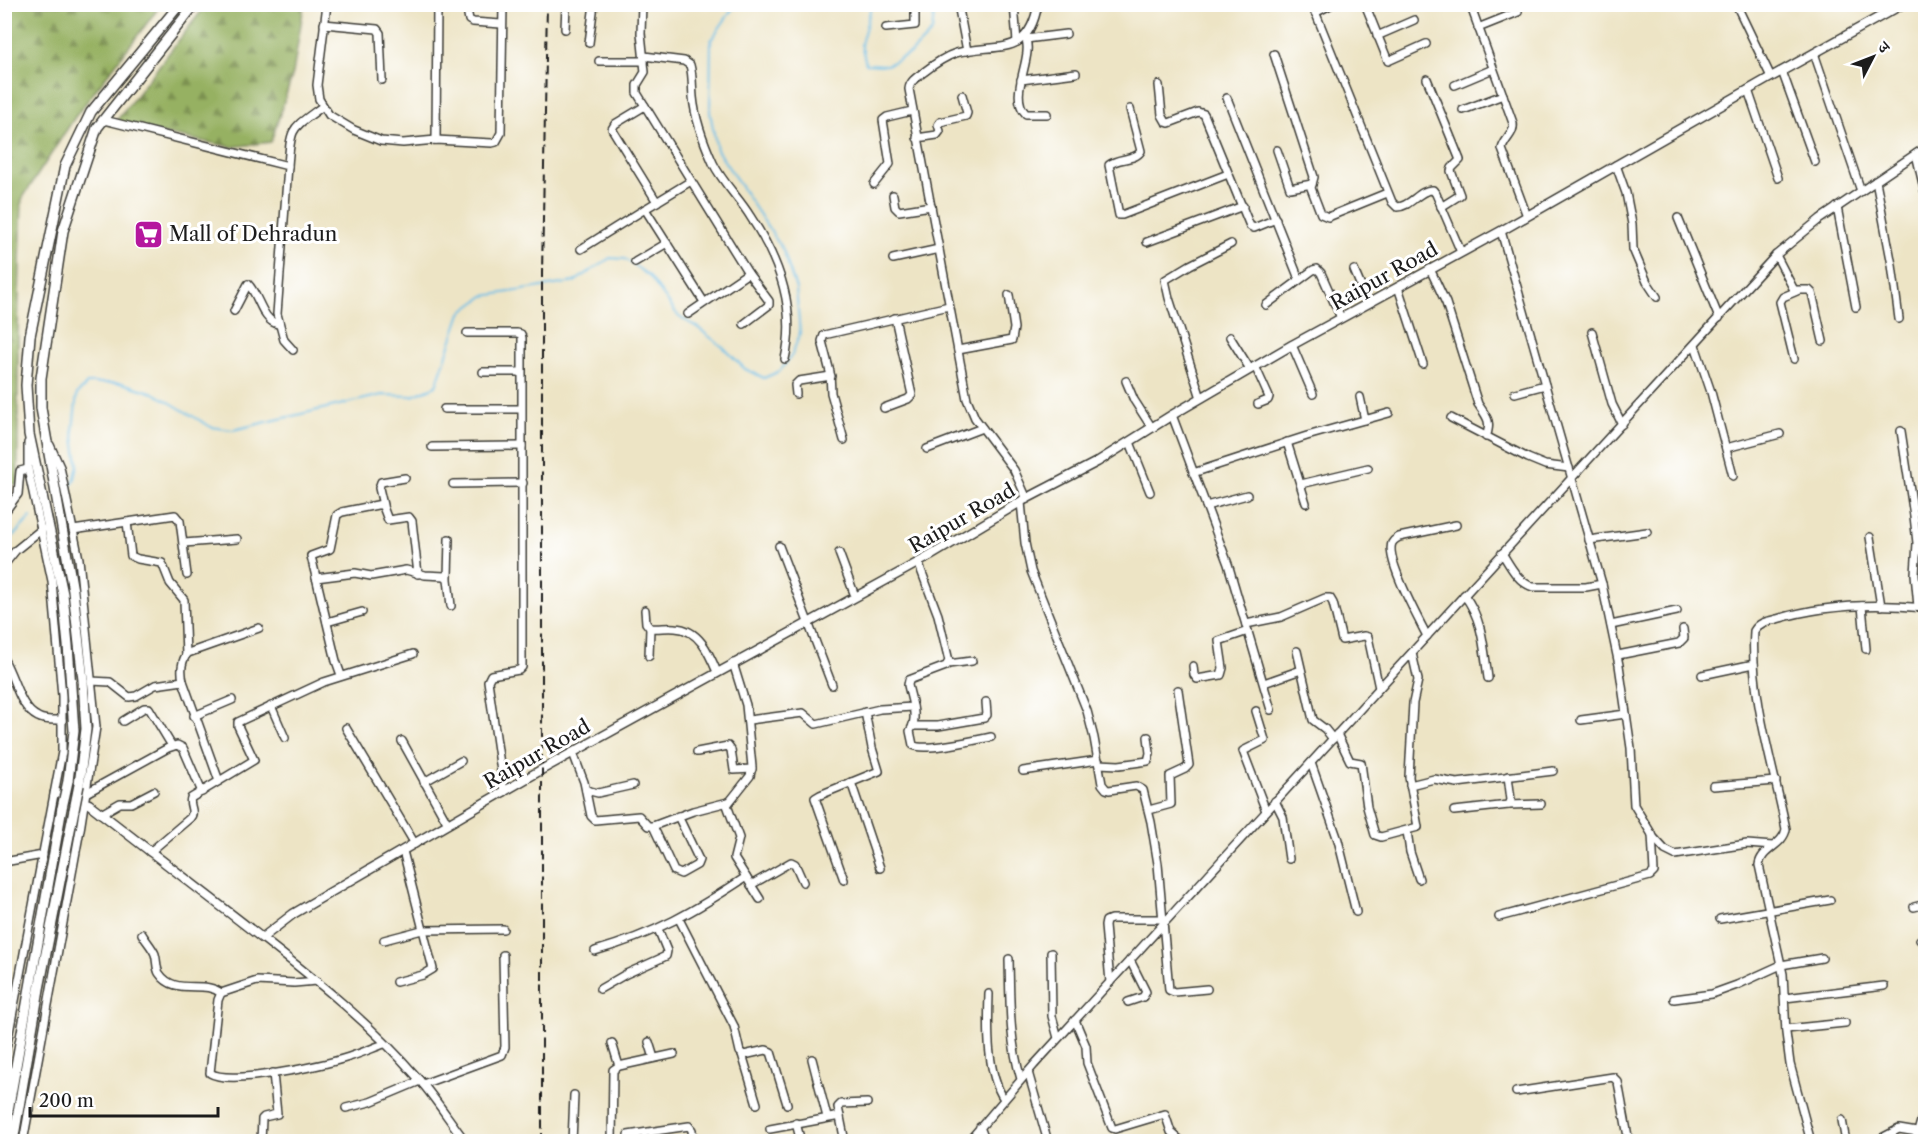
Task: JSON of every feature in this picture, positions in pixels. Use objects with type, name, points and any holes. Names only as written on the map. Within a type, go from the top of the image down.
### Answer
[{"type":"highway","points":[[4,1133],[68,781],[74,731],[63,594],[28,434],[26,385],[30,336],[65,166],[91,112],[180,4]]},
{"type":"highway","points":[[13,1142],[39,989],[79,785],[86,729],[73,591],[41,408],[41,378],[63,231],[97,128],[195,4]]},
{"type":"main road","name":"Raipur Road","points":[[262,938],[286,918],[504,792],[1097,462],[1292,345],[1501,231],[1903,4]]},
{"type":"main road","points":[[55,792],[85,797],[101,814],[262,938]]},
{"type":"street","points":[[327,4],[316,85],[323,106],[329,115],[341,123],[381,141],[403,143],[436,140],[492,143],[500,137],[503,4]]},
{"type":"street","points":[[436,140],[437,4]]},
{"type":"street","points":[[466,4],[469,20],[501,24]]},
{"type":"street","points":[[565,29],[566,4]]},
{"type":"street","points":[[589,43],[594,4]]},
{"type":"street","points":[[642,4],[641,33],[645,72],[636,88],[637,93],[748,273],[769,303],[744,324]]},
{"type":"street","points":[[886,28],[915,25],[915,4]]},
{"type":"street","points":[[958,4],[967,51]]},
{"type":"street","points":[[1014,4],[1017,42]]},
{"type":"street","points":[[1038,4],[1032,27],[1026,38],[1028,46],[1021,80],[1021,104],[1024,112],[1047,114]]},
{"type":"street","points":[[1312,4],[1392,202],[1399,207],[1406,206],[1426,190],[1431,190],[1436,194],[1461,252]]},
{"type":"street","points":[[1315,13],[1332,4]]},
{"type":"street","points":[[1365,4],[1388,61],[1426,44]]},
{"type":"street","points":[[1470,4],[1514,126],[1503,144],[1503,152],[1527,216]]},
{"type":"street","points":[[1736,4],[1771,77]]},
{"type":"street","points":[[1478,28],[1518,12]]},
{"type":"street","points":[[1377,36],[1414,20]]},
{"type":"street","points":[[324,24],[377,28],[380,33],[382,80]]},
{"type":"street","points":[[1066,34],[1026,38],[1005,46],[948,56],[910,83],[912,111],[968,404],[982,428],[1014,470],[1024,501],[1025,543],[1032,571],[1087,711],[1103,787],[1109,790],[1139,786],[1143,790],[1149,810],[1158,864],[1169,990],[1174,992],[1207,989]]},
{"type":"street","points":[[1814,53],[1861,191]]},
{"type":"street","points":[[1274,54],[1314,177],[1311,188],[1321,214],[1325,217],[1387,193]]},
{"type":"street","points":[[599,61],[644,59],[684,61],[690,65],[696,115],[712,161],[750,216],[768,247],[781,279],[788,318],[785,359]]},
{"type":"street","points":[[1455,85],[1493,69]]},
{"type":"street","points":[[1782,71],[1815,162]]},
{"type":"street","points":[[1021,80],[1076,73]]},
{"type":"street","points":[[1427,79],[1460,158],[1451,171],[1460,195],[1441,207]]},
{"type":"street","points":[[1159,85],[1164,120],[1170,123],[1198,112],[1203,113],[1250,225],[1253,228],[1276,219]]},
{"type":"street","points":[[1748,90],[1778,178]]},
{"type":"street","points":[[917,138],[937,135],[940,122],[966,116],[962,95]]},
{"type":"street","points":[[1464,110],[1503,95]]},
{"type":"street","points":[[1227,98],[1299,279]]},
{"type":"street","points":[[292,350],[284,340],[277,314],[290,140],[295,126],[323,106]]},
{"type":"street","points":[[645,106],[615,124],[612,129],[657,202]]},
{"type":"street","points":[[1130,109],[1141,151],[1137,156],[1112,161],[1109,165],[1119,215],[1228,174]]},
{"type":"street","points":[[874,184],[890,164],[883,120],[912,111]]},
{"type":"street","points":[[104,120],[288,166]]},
{"type":"street","points":[[968,1142],[1021,1079],[1164,921],[1776,255],[1838,207],[1926,147]]},
{"type":"street","points":[[1277,150],[1290,188],[1312,184]]},
{"type":"street","points":[[1916,154],[1926,197]]},
{"type":"street","points":[[1616,165],[1626,193],[1632,224],[1633,249],[1647,282],[1657,297]]},
{"type":"street","points":[[1876,181],[1892,265],[1899,319]]},
{"type":"street","points":[[580,249],[692,182]]},
{"type":"street","points":[[892,195],[895,207],[899,211],[931,206]]},
{"type":"street","points":[[1148,242],[1243,206]]},
{"type":"street","points":[[1838,207],[1856,307]]},
{"type":"street","points":[[645,209],[704,302]]},
{"type":"street","points":[[1678,218],[1719,318]]},
{"type":"street","points":[[1501,231],[1602,584],[1617,655],[1633,762],[1634,805],[1652,834],[1665,850],[1674,855],[1747,844],[1773,846]]},
{"type":"street","points":[[635,262],[667,243]]},
{"type":"street","points":[[1201,398],[1165,280],[1231,244]]},
{"type":"street","points":[[893,259],[939,249]]},
{"type":"street","points":[[1776,255],[1792,287],[1797,291]]},
{"type":"street","points":[[1430,269],[1446,303],[1478,404],[1489,418],[1490,427],[1486,437]]},
{"type":"street","points":[[1266,304],[1313,270],[1319,270],[1341,318]]},
{"type":"street","points":[[1353,270],[1368,303]]},
{"type":"street","points":[[688,314],[748,273]]},
{"type":"street","points":[[234,311],[248,284],[269,320],[278,324]]},
{"type":"street","points":[[1398,286],[1423,364]]},
{"type":"street","points":[[1794,359],[1779,302],[1783,297],[1797,291],[1809,290],[1812,293],[1823,341]]},
{"type":"street","points":[[958,350],[1012,340],[1014,333],[1009,295]]},
{"type":"street","points":[[844,440],[831,393],[831,376],[822,341],[824,335],[949,306]]},
{"type":"street","points":[[884,408],[908,399],[912,395],[895,318]]},
{"type":"street","points":[[1592,332],[1612,404],[1622,424]]},
{"type":"street","points":[[467,333],[519,333],[522,338],[522,667],[519,670],[491,675],[488,681],[504,792]]},
{"type":"street","points":[[1230,337],[1253,368],[1269,397],[1268,400],[1258,404]]},
{"type":"street","points":[[1292,345],[1313,394]]},
{"type":"street","points":[[1695,345],[1711,392],[1733,476]]},
{"type":"street","points":[[483,372],[521,372]]},
{"type":"street","points":[[795,394],[795,386],[799,381],[831,376]]},
{"type":"street","points":[[1126,381],[1134,400],[1152,428]]},
{"type":"street","points":[[1515,393],[1545,384]]},
{"type":"street","points":[[1360,397],[1365,420]]},
{"type":"street","points":[[444,409],[521,409]]},
{"type":"street","points":[[1193,473],[1287,442],[1389,414]]},
{"type":"street","points":[[1172,415],[1228,564],[1271,710]]},
{"type":"street","points":[[1451,418],[1539,463],[1569,468]]},
{"type":"street","points":[[927,449],[982,428]]},
{"type":"street","points":[[23,1142],[96,728],[79,559],[60,467],[44,431]]},
{"type":"street","points":[[1811,1142],[1790,1064],[1781,965],[1759,865],[1760,859],[1786,833],[1763,724],[1754,664],[1754,631],[1759,625],[1811,609],[1862,606],[1922,608],[1915,574],[1917,543],[1901,431]]},
{"type":"street","points":[[4,1059],[62,752],[62,696],[52,580],[28,469],[28,434]]},
{"type":"street","points":[[1726,448],[1780,434]]},
{"type":"street","points":[[1130,442],[1150,492]]},
{"type":"street","points":[[1287,442],[1306,503]]},
{"type":"street","points":[[432,447],[522,446]]},
{"type":"street","points":[[1301,484],[1368,468]]},
{"type":"street","points":[[4,513],[18,494],[20,471],[28,469]]},
{"type":"street","points":[[405,478],[381,482],[379,488],[388,520],[407,516],[410,518],[418,574]]},
{"type":"street","points":[[453,484],[523,483]]},
{"type":"street","points":[[1206,506],[1247,495]]},
{"type":"street","points":[[341,675],[311,556],[330,549],[337,515],[359,508],[383,505]]},
{"type":"street","points":[[73,530],[175,515],[180,521],[187,575]]},
{"type":"street","points":[[127,522],[132,556],[162,563],[170,583],[182,595],[185,605],[186,655],[182,668],[183,681],[219,781]]},
{"type":"street","points":[[1427,636],[1407,597],[1391,545],[1399,537],[1456,525]]},
{"type":"street","points":[[4,565],[16,550],[42,529]]},
{"type":"street","points":[[1589,540],[1647,532]]},
{"type":"street","points":[[1870,537],[1881,606]]},
{"type":"street","points":[[184,543],[237,539]]},
{"type":"street","points":[[449,539],[447,577],[451,606]]},
{"type":"street","points":[[779,546],[832,685]]},
{"type":"street","points":[[839,553],[855,596]]},
{"type":"street","points":[[1502,553],[1525,584],[1533,587],[1586,587],[1602,584]]},
{"type":"street","points":[[918,562],[938,615],[949,658],[948,664]]},
{"type":"street","points":[[316,578],[355,573],[370,576],[406,570],[418,574],[447,577]]},
{"type":"street","points":[[1464,595],[1480,622],[1488,678]]},
{"type":"street","points":[[1193,666],[1197,679],[1221,675],[1223,668],[1219,641],[1247,628],[1330,598],[1342,640],[1368,637],[1379,688]]},
{"type":"street","points":[[1862,606],[1866,649]]},
{"type":"street","points":[[645,610],[646,623],[650,628],[649,656]]},
{"type":"street","points":[[1611,625],[1677,610]]},
{"type":"street","points":[[327,622],[362,612]]},
{"type":"street","points":[[186,655],[259,628]]},
{"type":"street","points":[[650,628],[675,628],[693,635],[705,646],[717,672]]},
{"type":"street","points":[[1617,655],[1679,643],[1684,639],[1683,629]]},
{"type":"street","points":[[1297,651],[1313,720],[1335,736],[1350,761],[1361,763],[1367,807],[1375,835],[1381,837],[1417,828],[1419,825],[1410,785],[1413,703],[1419,677],[1412,652]]},
{"type":"street","points":[[150,852],[190,818],[193,813],[190,799],[254,760],[238,722],[341,675],[413,654]]},
{"type":"street","points":[[4,660],[24,704],[33,713],[45,719],[62,720]]},
{"type":"street","points":[[972,661],[948,664],[909,680],[915,718],[910,734],[915,748],[991,737]]},
{"type":"street","points":[[573,753],[586,790],[592,819],[639,816],[648,826],[653,826],[678,816],[728,802],[750,776],[752,769],[748,720],[741,685],[733,663]]},
{"type":"street","points":[[1702,675],[1754,664]]},
{"type":"street","points":[[1264,683],[1301,670]]},
{"type":"street","points":[[92,681],[110,682],[129,697],[136,696],[155,685],[183,681]]},
{"type":"street","points":[[1149,810],[1171,804],[1170,776],[1189,765],[1178,690]]},
{"type":"street","points":[[194,716],[232,700]]},
{"type":"street","points":[[914,726],[938,726],[984,718],[987,715],[986,702]]},
{"type":"street","points":[[271,706],[285,738]]},
{"type":"street","points":[[748,720],[803,713],[813,724],[816,724],[865,712],[913,707]]},
{"type":"street","points":[[123,722],[144,708],[149,708],[172,746]]},
{"type":"street","points":[[1256,711],[1264,740],[1243,751],[1266,811]]},
{"type":"street","points":[[844,880],[815,798],[879,771],[865,712]]},
{"type":"street","points":[[1581,720],[1626,714]]},
{"type":"street","points":[[346,728],[416,844]]},
{"type":"street","points":[[1023,771],[1098,762],[1119,765],[1148,761],[1150,757],[1148,737]]},
{"type":"street","points":[[402,741],[448,825]]},
{"type":"street","points":[[85,797],[172,746],[179,745],[183,748],[202,792]]},
{"type":"street","points":[[697,752],[728,746],[731,750],[734,770],[752,769]]},
{"type":"street","points":[[424,782],[460,761]]},
{"type":"street","points":[[1311,762],[1338,840],[1356,912]]},
{"type":"street","points":[[1410,785],[1434,779],[1457,783],[1553,771]]},
{"type":"street","points":[[1508,776],[1511,800],[1509,806]]},
{"type":"street","points":[[1713,786],[1776,781]]},
{"type":"street","points":[[852,782],[880,868]]},
{"type":"street","points":[[586,790],[604,792],[633,785]]},
{"type":"street","points":[[101,814],[120,803],[131,803],[154,791]]},
{"type":"street","points":[[1275,801],[1283,817],[1289,859]]},
{"type":"street","points":[[728,802],[728,810],[739,841],[734,858],[760,899]]},
{"type":"street","points":[[1454,811],[1541,804]]},
{"type":"street","points":[[653,826],[674,871],[681,874],[697,865],[699,860],[678,816]]},
{"type":"street","points":[[1407,831],[1410,852],[1419,879]]},
{"type":"street","points":[[1499,917],[1650,876],[1654,872],[1652,834]]},
{"type":"street","points":[[396,982],[423,975],[432,970],[403,851]]},
{"type":"street","points":[[4,862],[43,855]]},
{"type":"street","points":[[751,885],[791,862],[795,864],[803,882]]},
{"type":"street","points":[[595,951],[628,942],[658,930],[746,877]]},
{"type":"street","points":[[1720,919],[1830,900]]},
{"type":"street","points":[[1914,907],[1926,904]]},
{"type":"street","points":[[679,919],[734,1026],[757,1104]]},
{"type":"street","points":[[1110,982],[1106,921],[1111,919],[1164,921]]},
{"type":"street","points":[[384,940],[422,930],[503,930]]},
{"type":"street","points":[[600,989],[666,956],[667,951],[658,930]]},
{"type":"street","points":[[142,934],[155,954],[159,973],[181,988],[212,988],[221,993],[257,981],[294,983],[316,981]]},
{"type":"street","points":[[262,938],[316,981],[384,1044],[422,1083],[466,1142]]},
{"type":"street","points":[[1051,952],[1053,1016],[1058,1038]]},
{"type":"street","points":[[346,1108],[370,1102],[502,1055],[505,1047],[503,955]]},
{"type":"street","points":[[1674,999],[1712,994],[1781,965],[1822,958]]},
{"type":"street","points":[[1009,959],[1011,1028],[1021,1079]]},
{"type":"street","points":[[1128,1002],[1143,997],[1146,992],[1130,960]]},
{"type":"street","points":[[1785,999],[1884,986]]},
{"type":"street","points":[[221,993],[218,1000],[210,1072],[216,1076],[273,1073],[350,1057],[384,1044]]},
{"type":"street","points":[[989,994],[989,1043],[996,1083],[1004,1099]]},
{"type":"street","points":[[1075,1020],[1086,1046],[1087,1063],[1112,1128],[1115,1130],[1165,1114],[1171,1132],[1180,1141]]},
{"type":"street","points":[[1786,1029],[1845,1023]]},
{"type":"street","points":[[648,1042],[654,1058]]},
{"type":"street","points":[[612,1043],[619,1066]]},
{"type":"street","points":[[742,1054],[766,1050],[771,1053],[787,1104]]},
{"type":"street","points":[[612,1142],[613,1070],[619,1066],[674,1054]]},
{"type":"street","points":[[812,1059],[827,1117]]},
{"type":"street","points":[[1028,1072],[1048,1142]]},
{"type":"street","points":[[261,1142],[262,1119],[277,1114],[273,1073]]},
{"type":"street","points":[[1516,1092],[1613,1077],[1618,1082],[1629,1142]]},
{"type":"street","points":[[572,1142],[574,1095]]},
{"type":"street","points":[[845,1142],[838,1107],[841,1104],[867,1103]]},
{"type":"street","points":[[1915,1142],[1926,1104]]},
{"type":"street","points":[[770,1130],[840,1116]]},
{"type":"street","points":[[1842,1120],[1846,1142]]},
{"type":"street","points":[[796,1123],[801,1142]]},
{"type":"street","points":[[628,1135],[689,1125],[693,1142]]},
{"type":"street","points":[[980,1127],[986,1142]]},
{"type":"street","points":[[1874,1142],[1899,1129],[1917,1132]]},
{"type":"green space","points":[[4,5],[161,5],[75,117],[22,199],[18,333],[18,485],[4,483]]},
{"type":"green space","points":[[206,5],[304,5],[293,73],[271,142],[232,147],[114,124]]},
{"type":"waterway","points":[[68,487],[74,482],[78,465],[73,430],[77,394],[88,383],[122,383],[154,393],[211,427],[233,430],[382,395],[412,396],[436,386],[461,313],[484,296],[574,282],[610,258],[625,259],[649,276],[679,317],[697,327],[724,348],[745,369],[764,378],[780,371],[792,355],[800,333],[796,289],[783,250],[717,150],[710,112],[711,40],[736,4]]},
{"type":"waterway","points":[[872,4],[861,44],[866,64],[887,65],[912,52],[932,32],[935,4]]},
{"type":"waterway","points":[[4,546],[31,517]]},
{"type":"railway","points":[[542,1142],[542,273],[547,4]]},
{"type":"place","name":"Mall of Dehradun","points":[[148,234]]}]
